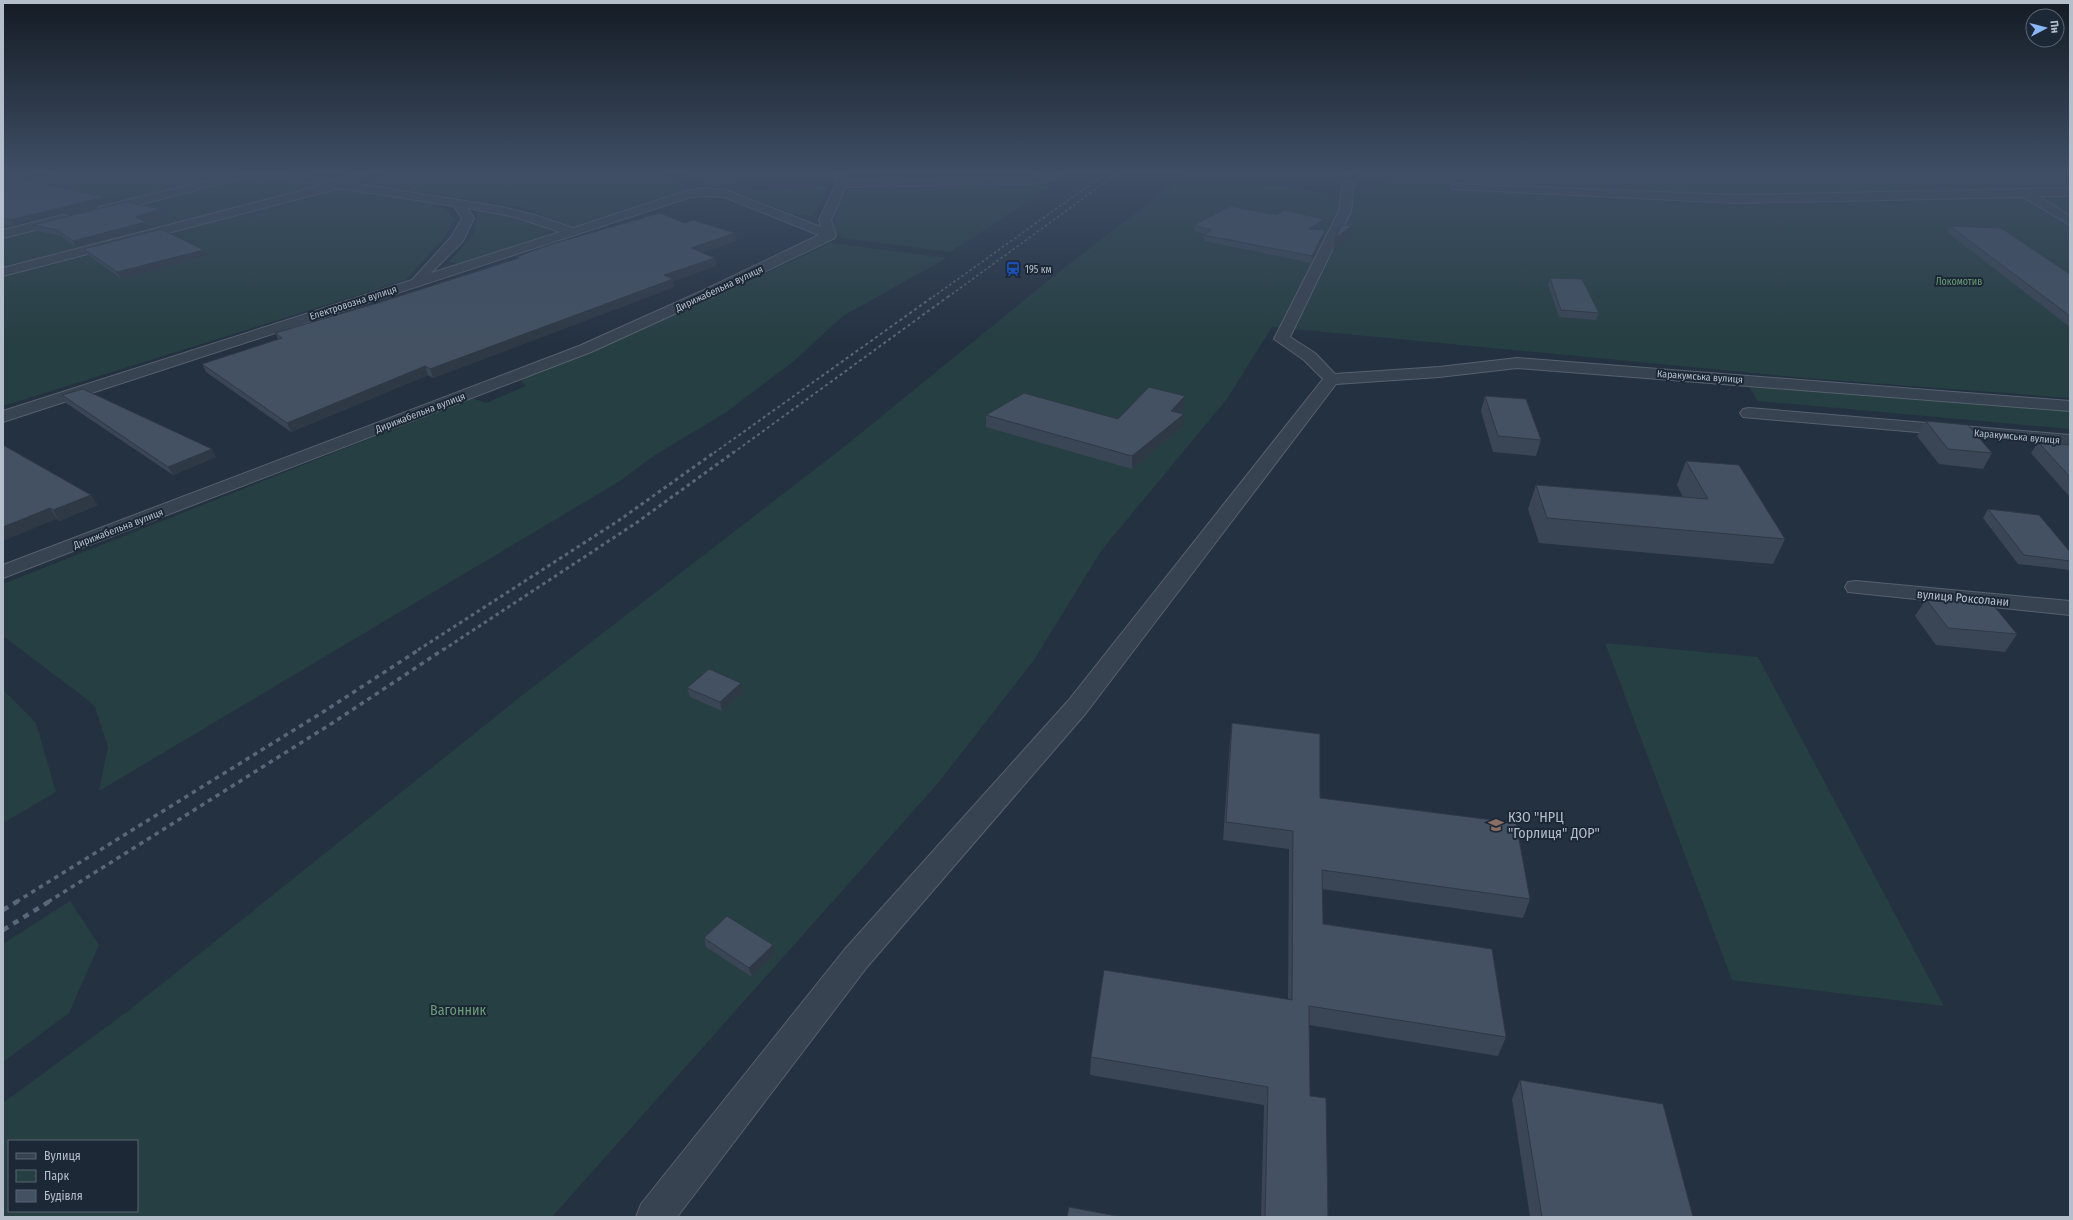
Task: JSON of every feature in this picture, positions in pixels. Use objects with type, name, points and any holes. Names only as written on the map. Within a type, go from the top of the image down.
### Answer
[{"type":"street","points":[[3,234],[20,230]]},
{"type":"street","points":[[3,272],[163,230]]},
{"type":"street","points":[[416,281],[458,238],[462,230]]},
{"type":"street","points":[[567,230],[572,232]]},
{"type":"street","name":"Електровозна вулиця","points":[[3,417],[416,281],[578,230]]},
{"type":"street","name":"Електровозна вулиця","points":[[817,230],[830,235]]},
{"type":"street","points":[[828,230],[830,235]]},
{"type":"street","points":[[654,1217],[856,958],[1080,702],[1331,379],[1321,365],[1302,350],[1282,339],[1336,230]]},
{"type":"street","name":"Дирижабельна вулиця","points":[[3,572],[585,349],[709,293],[830,235]]},
{"type":"street","name":"Каракумська вулиця","points":[[1331,379],[1439,372],[1518,362],[2070,406]]},
{"type":"street","name":"Каракумська вулиця","points":[[1749,413],[2070,440]]},
{"type":"street","name":"вулиця Роксолани","points":[[1856,588],[2070,608]]},
{"type":"green space","points":[[3,230],[448,230],[443,239],[406,280],[3,406]]},
{"type":"green space","points":[[475,230],[549,230],[552,233],[460,264],[449,262],[474,234]]},
{"type":"green space","points":[[985,230],[950,252],[842,238],[835,231]]},
{"type":"green space","name":"Вагонник","points":[[1114,230],[2070,230],[2070,398],[1805,378],[1272,327],[1227,399],[1101,551],[1034,660],[939,782],[552,1217],[3,1217],[3,1103],[128,1011],[520,697],[845,446],[1054,276]]},
{"type":"green space","points":[[831,243],[947,258],[843,316],[794,361],[725,413],[655,455],[620,481],[99,791],[108,747],[95,707],[3,636],[3,584],[472,398],[486,403],[526,386],[519,379],[723,293]]},
{"type":"green space","points":[[1748,385],[2070,411],[2070,429],[1758,401]]},
{"type":"green space","points":[[1605,643],[1758,657],[1944,1006],[1732,980]]},
{"type":"green space","points":[[3,690],[36,723],[56,792],[3,823]]},
{"type":"green space","points":[[70,901],[99,945],[69,1013],[3,1062],[3,944]]},
{"type":"building","points":[[57,230],[116,230],[73,241]]},
{"type":"building","points":[[157,230],[163,230],[204,250],[117,272],[84,249]]},
{"type":"building","points":[[601,230],[725,230],[735,233],[691,248],[715,258],[664,275],[673,279],[430,369],[425,366],[287,423],[202,364],[282,338],[275,333],[381,302],[519,258],[516,257],[552,244]]},
{"type":"building","points":[[1211,230],[1325,230],[1312,256],[1204,235]]},
{"type":"building","points":[[1339,230],[1346,230],[1335,238]]},
{"type":"building","points":[[1955,230],[2004,230],[2070,274],[2070,316]]},
{"type":"building","points":[[1550,278],[1582,279],[1599,313],[1561,310]]},
{"type":"building","points":[[1149,387],[1185,396],[1171,411],[1184,414],[1132,456],[986,415],[1024,393],[1118,419]]},
{"type":"building","points":[[83,389],[212,449],[168,467],[62,395]]},
{"type":"building","points":[[1485,396],[1526,399],[1541,440],[1498,436]]},
{"type":"building","points":[[1926,421],[1968,425],[1992,453],[1948,449]]},
{"type":"building","points":[[2038,442],[2070,445],[2070,477]]},
{"type":"building","points":[[3,445],[91,495],[53,510],[50,508],[3,527]]},
{"type":"building","points":[[1686,461],[1739,465],[1785,539],[1547,518],[1536,485],[1708,499]]},
{"type":"building","points":[[1988,509],[2039,515],[2070,552],[2070,561],[2024,555]]},
{"type":"building","points":[[1926,599],[1993,605],[2017,634],[1948,628]]},
{"type":"building","points":[[709,669],[741,683],[720,702],[687,688]]},
{"type":"building","points":[[1232,723],[1320,734],[1320,798],[1516,823],[1530,899],[1322,870],[1323,924],[1492,949],[1506,1037],[1309,1006],[1310,1096],[1326,1098],[1328,1217],[1265,1217],[1268,1087],[1091,1057],[1104,970],[1292,1000],[1293,831],[1226,822]]},
{"type":"building","points":[[727,916],[773,945],[749,968],[704,938]]},
{"type":"building","points":[[1520,1080],[1663,1104],[1693,1217],[1542,1217]]},
{"type":"building","points":[[1069,1207],[1122,1217],[1067,1217]]},
{"type":"railway","points":[[933,297],[1027,230]]},
{"type":"railway","points":[[948,297],[1040,230]]},
{"type":"railway","points":[[714,453],[934,296]]},
{"type":"railway","points":[[733,453],[949,296]]},
{"type":"railway","points":[[418,650],[618,521],[715,452]]},
{"type":"railway","points":[[443,650],[636,523],[734,452]]},
{"type":"railway","points":[[16,902],[323,712],[420,649]]},
{"type":"railway","points":[[48,902],[334,722],[444,649]]},
{"type":"railway","points":[[3,910],[18,901]]},
{"type":"railway","points":[[3,930],[50,901]]},
{"type":"place","name":"195 км","points":[[1013,269]]},
{"type":"place","name":"КЗО \"НРЦ \"Горлиця\" ДОР\"","points":[[1496,825]]},
{"type":"park label","name":"Локомотив","points":[[1959,281]]}]
